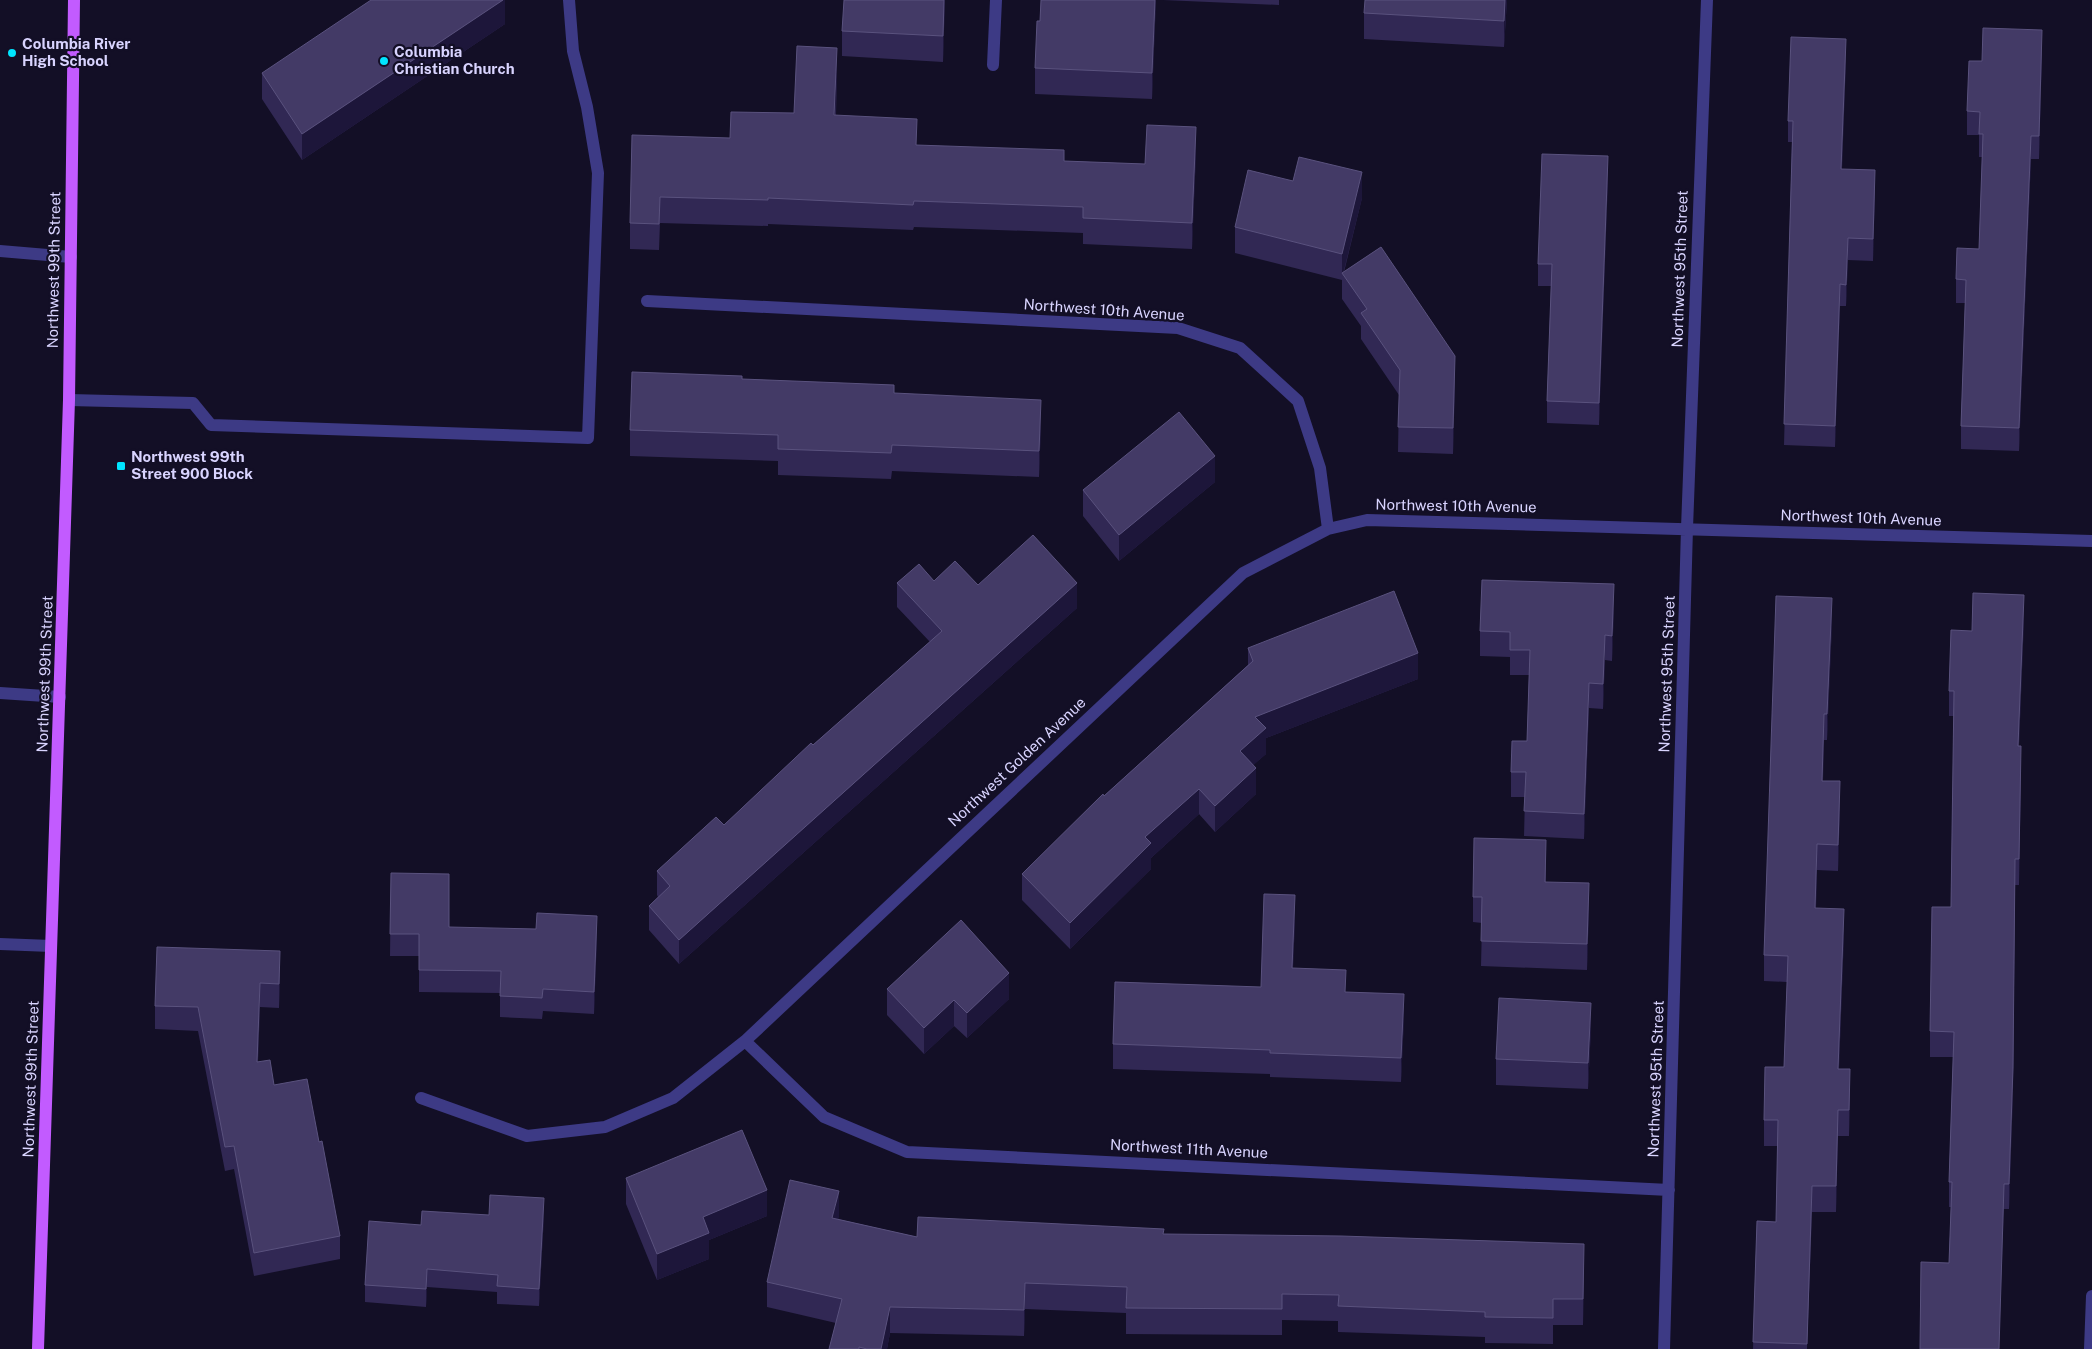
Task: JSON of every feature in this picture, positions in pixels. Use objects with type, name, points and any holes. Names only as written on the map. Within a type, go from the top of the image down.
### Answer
[{"type":"main road","name":"Northwest 99th Street","points":[[38,1349],[69,400],[74,0]]},
{"type":"street","points":[[69,400],[193,403],[211,425],[588,438],[598,174],[586,107],[573,51],[569,0]]},
{"type":"street","points":[[993,65],[996,0]]},
{"type":"street","name":"Northwest 95th Street","points":[[1664,1349],[1687,528],[1707,0]]},
{"type":"street","points":[[0,251],[71,256]]},
{"type":"street","name":"Northwest 10th Avenue","points":[[647,301],[1178,328],[1240,348],[1298,401],[1320,468],[1328,529],[1367,520],[2092,541]]},
{"type":"street","name":"Northwest Golden Avenue","points":[[421,1098],[527,1136],[605,1127],[673,1098],[745,1041],[1243,573],[1328,529]]},
{"type":"street","points":[[0,693],[60,697]]},
{"type":"street","points":[[0,944],[51,946]]},
{"type":"street","name":"Northwest 11th Avenue","points":[[745,1041],[824,1117],[907,1152],[1669,1190]]},
{"type":"street","points":[[2090,1349],[2092,1296]]},
{"type":"building","name":"Columbia Christian Church","points":[[371,0],[503,0],[302,134],[262,73]]},
{"type":"building","points":[[844,0],[944,0],[943,36],[842,31]]},
{"type":"building","points":[[1041,0],[1155,0],[1152,73],[1035,68],[1037,21],[1040,21]]},
{"type":"building","points":[[1365,0],[1505,0],[1504,21],[1364,13]]},
{"type":"building","points":[[1983,28],[2042,30],[2039,136],[2031,136],[2019,428],[1961,426],[1966,280],[1956,279],[1957,248],[1979,249],[1983,134],[1979,134],[1980,112],[1967,111],[1969,61],[1982,61]]},
{"type":"building","points":[[1791,37],[1846,39],[1841,169],[1875,170],[1873,239],[1848,238],[1846,285],[1840,284],[1835,426],[1784,424],[1793,121],[1788,121]]},
{"type":"building","points":[[797,46],[837,48],[834,115],[917,119],[916,145],[1064,150],[1064,161],[1145,164],[1147,125],[1196,127],[1192,223],[1083,218],[1083,207],[914,201],[913,205],[768,198],[768,200],[660,197],[659,224],[630,223],[632,135],[730,138],[731,112],[794,113]]},
{"type":"building","points":[[1542,154],[1608,156],[1599,403],[1547,401],[1552,264],[1538,264]]},
{"type":"building","points":[[1299,157],[1362,172],[1342,254],[1235,227],[1248,170],[1293,181]]},
{"type":"building","points":[[1381,247],[1455,356],[1453,428],[1398,427],[1400,370],[1361,313],[1367,309],[1342,273]]},
{"type":"building","points":[[632,372],[742,376],[742,379],[894,385],[894,393],[1041,400],[1039,451],[892,445],[891,453],[778,449],[778,435],[630,430]]},
{"type":"building","points":[[1179,412],[1215,456],[1119,535],[1083,490]]},
{"type":"building","points":[[1033,535],[1077,583],[679,940],[649,906],[670,886],[657,871],[716,817],[724,825],[811,743],[813,745],[942,631],[897,583],[919,564],[934,581],[955,561],[978,585]]},
{"type":"building","points":[[1482,580],[1614,584],[1612,636],[1605,635],[1603,684],[1589,683],[1584,814],[1524,811],[1526,772],[1511,772],[1512,741],[1527,741],[1530,650],[1510,650],[1510,632],[1480,631]]},
{"type":"building","points":[[1394,591],[1418,653],[1255,717],[1266,728],[1240,751],[1256,768],[1215,806],[1199,789],[1145,837],[1151,843],[1070,923],[1022,874],[1103,794],[1104,796],[1253,661],[1248,648]]},
{"type":"building","points":[[1973,593],[2024,595],[2018,746],[2021,746],[2019,859],[2015,859],[2013,1067],[2009,1184],[2004,1184],[1999,1349],[1920,1349],[1921,1262],[1949,1263],[1952,1182],[1949,1182],[1954,1032],[1930,1031],[1932,907],[1951,907],[1954,691],[1949,691],[1951,630],[1972,631]]},
{"type":"building","points":[[1776,596],[1832,598],[1827,714],[1824,714],[1822,781],[1840,781],[1838,845],[1817,844],[1815,908],[1844,909],[1838,1069],[1850,1069],[1849,1110],[1838,1110],[1836,1186],[1812,1186],[1807,1344],[1753,1342],[1757,1221],[1776,1222],[1778,1120],[1764,1120],[1765,1067],[1784,1067],[1788,956],[1764,955]]},
{"type":"building","points":[[1474,838],[1546,840],[1545,882],[1589,883],[1587,944],[1481,941],[1482,897],[1473,897]]},
{"type":"building","points":[[391,873],[449,874],[449,927],[536,929],[537,913],[597,916],[594,992],[543,989],[542,998],[500,996],[501,971],[419,970],[419,934],[390,934]]},
{"type":"building","points":[[1264,894],[1295,895],[1292,968],[1346,970],[1345,992],[1404,994],[1401,1058],[1270,1053],[1270,1050],[1113,1044],[1115,982],[1261,987]]},
{"type":"building","points":[[961,920],[1009,973],[967,1013],[954,1000],[924,1028],[887,989]]},
{"type":"building","points":[[157,947],[280,951],[279,984],[260,983],[257,1062],[270,1060],[274,1085],[307,1079],[319,1142],[322,1141],[340,1236],[254,1253],[234,1146],[225,1147],[198,1007],[155,1006]]},
{"type":"building","points":[[1499,998],[1591,1003],[1588,1063],[1496,1059]]},
{"type":"building","points":[[742,1130],[767,1190],[703,1217],[709,1233],[657,1254],[626,1178]]},
{"type":"building","points":[[790,1180],[839,1191],[832,1218],[917,1237],[918,1217],[1164,1229],[1163,1234],[1341,1236],[1584,1244],[1583,1299],[1553,1299],[1553,1318],[1485,1317],[1485,1312],[1338,1306],[1339,1295],[1282,1294],[1282,1309],[1126,1308],[1127,1287],[1025,1283],[1024,1310],[890,1307],[881,1349],[859,1347],[859,1349],[829,1349],[842,1299],[767,1282]]},
{"type":"building","points":[[490,1195],[544,1198],[539,1289],[497,1286],[498,1275],[427,1269],[426,1289],[365,1285],[369,1221],[421,1225],[422,1211],[489,1215]]},
{"type":"place","name":"Columbia River High School","points":[[12,53]]},
{"type":"place","name":"Columbia Christian Church","points":[[384,61]]},
{"type":"place","name":"Northwest 99th Street 900 Block","points":[[121,466]]}]
